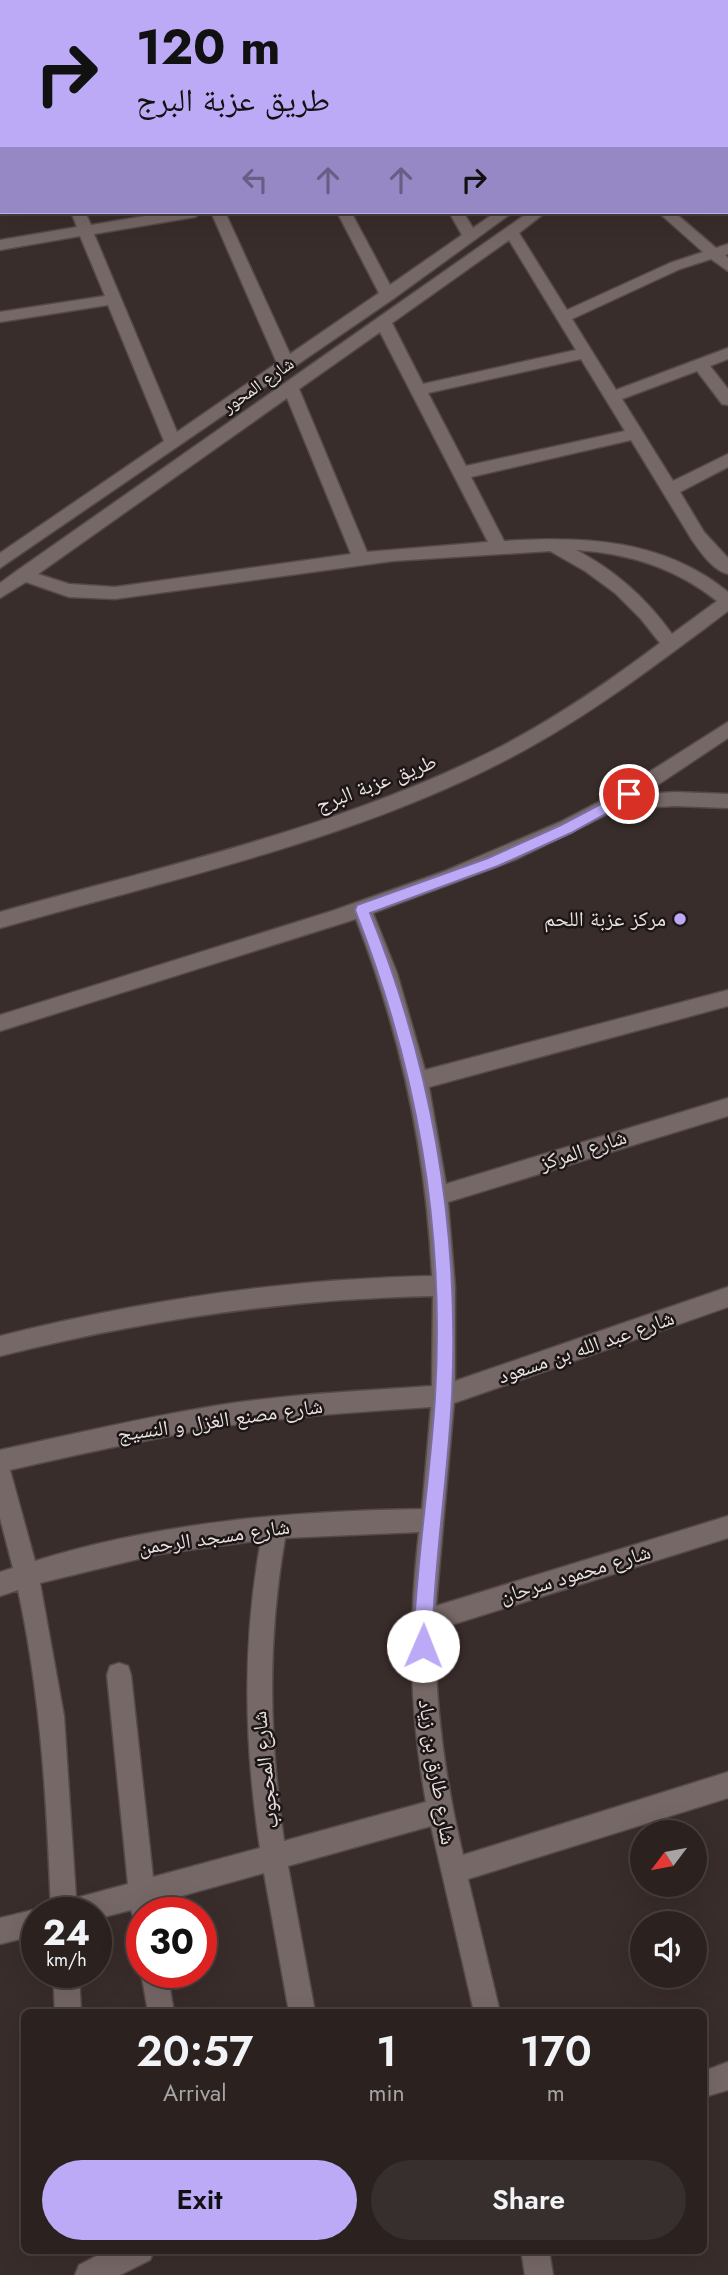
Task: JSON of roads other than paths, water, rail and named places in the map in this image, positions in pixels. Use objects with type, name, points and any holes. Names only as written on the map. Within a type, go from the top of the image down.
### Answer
[{"type":"street","points":[[79,214],[173,443]]},
{"type":"street","points":[[0,245],[183,214]]},
{"type":"street","points":[[219,214],[286,364]]},
{"type":"street","points":[[345,214],[388,296]]},
{"type":"street","points":[[457,214],[471,237]]},
{"type":"street","name":"شارع المحور","points":[[0,562],[503,214]]},
{"type":"street","name":"شارع المحور","points":[[0,592],[536,214]]},
{"type":"street","points":[[667,214],[728,266]]},
{"type":"street","points":[[511,232],[703,544],[728,568]]},
{"type":"street","points":[[564,317],[675,266],[728,249]]},
{"type":"street","points":[[0,317],[114,299]]},
{"type":"street","points":[[383,322],[499,547]]},
{"type":"street","points":[[612,397],[728,353]]},
{"type":"street","points":[[418,390],[586,354]]},
{"type":"street","points":[[700,364],[728,400]]},
{"type":"street","points":[[290,386],[361,557]]},
{"type":"street","points":[[461,474],[635,434]]},
{"type":"street","points":[[670,490],[728,460]]},
{"type":"street","points":[[552,545],[592,566],[627,592],[655,623],[670,645]]},
{"type":"street","points":[[24,574],[42,584],[63,590],[110,594],[361,557],[499,547],[601,546],[649,556],[692,575],[728,602]]},
{"type":"street","name":"طريق عزبة البرج","points":[[0,920],[293,837],[414,794],[481,765],[564,720],[620,683],[728,602]]},
{"type":"street","points":[[0,1023],[362,910],[493,862],[612,804],[664,774],[728,729]]},
{"type":"street","points":[[612,804],[675,799],[728,801]]},
{"type":"street","name":"شارع طارق بن زياد","points":[[362,910],[388,975],[418,1081],[438,1196],[444,1286],[443,1396],[422,1622],[426,1718],[440,1811],[486,2009]]},
{"type":"street","points":[[418,1081],[728,998]]},
{"type":"street","name":"شارع المركز","points":[[438,1196],[728,1107]]},
{"type":"street","points":[[0,1346],[99,1321],[235,1298],[346,1288],[444,1286]]},
{"type":"street","name":"شارع عبد الله بن مسعود","points":[[443,1396],[728,1297]]},
{"type":"street","name":"شارع مصنع الغزل و النسيج","points":[[0,1461],[85,1441],[220,1416],[310,1405],[443,1396]]},
{"type":"street","points":[[0,1474],[27,1575],[44,1666],[55,1746],[63,1897]]},
{"type":"street","name":"شارع مسجد الرحمن","points":[[0,1584],[121,1550],[275,1526],[432,1520]]},
{"type":"street","name":"شارع المحجوب","points":[[275,1526],[260,1626],[258,1678],[264,1788],[301,2009]]},
{"type":"street","name":"شارع محمود سرحان","points":[[422,1622],[728,1527]]},
{"type":"street","points":[[119,1675],[142,1897]]},
{"type":"street","points":[[454,1871],[728,1785]]},
{"type":"street","points":[[163,1897],[275,1858],[440,1811]]},
{"type":"street","points":[[0,1931],[21,1926]]},
{"type":"street","points":[[67,1988],[68,2009]]},
{"type":"street","points":[[157,1988],[160,2009]]},
{"type":"street","points":[[707,2083],[728,2076]]},
{"type":"street","points":[[90,2275],[129,2254]]},
{"type":"street","points":[[536,2254],[539,2275]]},
{"type":"place","name":"مركز عزبة اللحم","points":[[680,919]]}]
